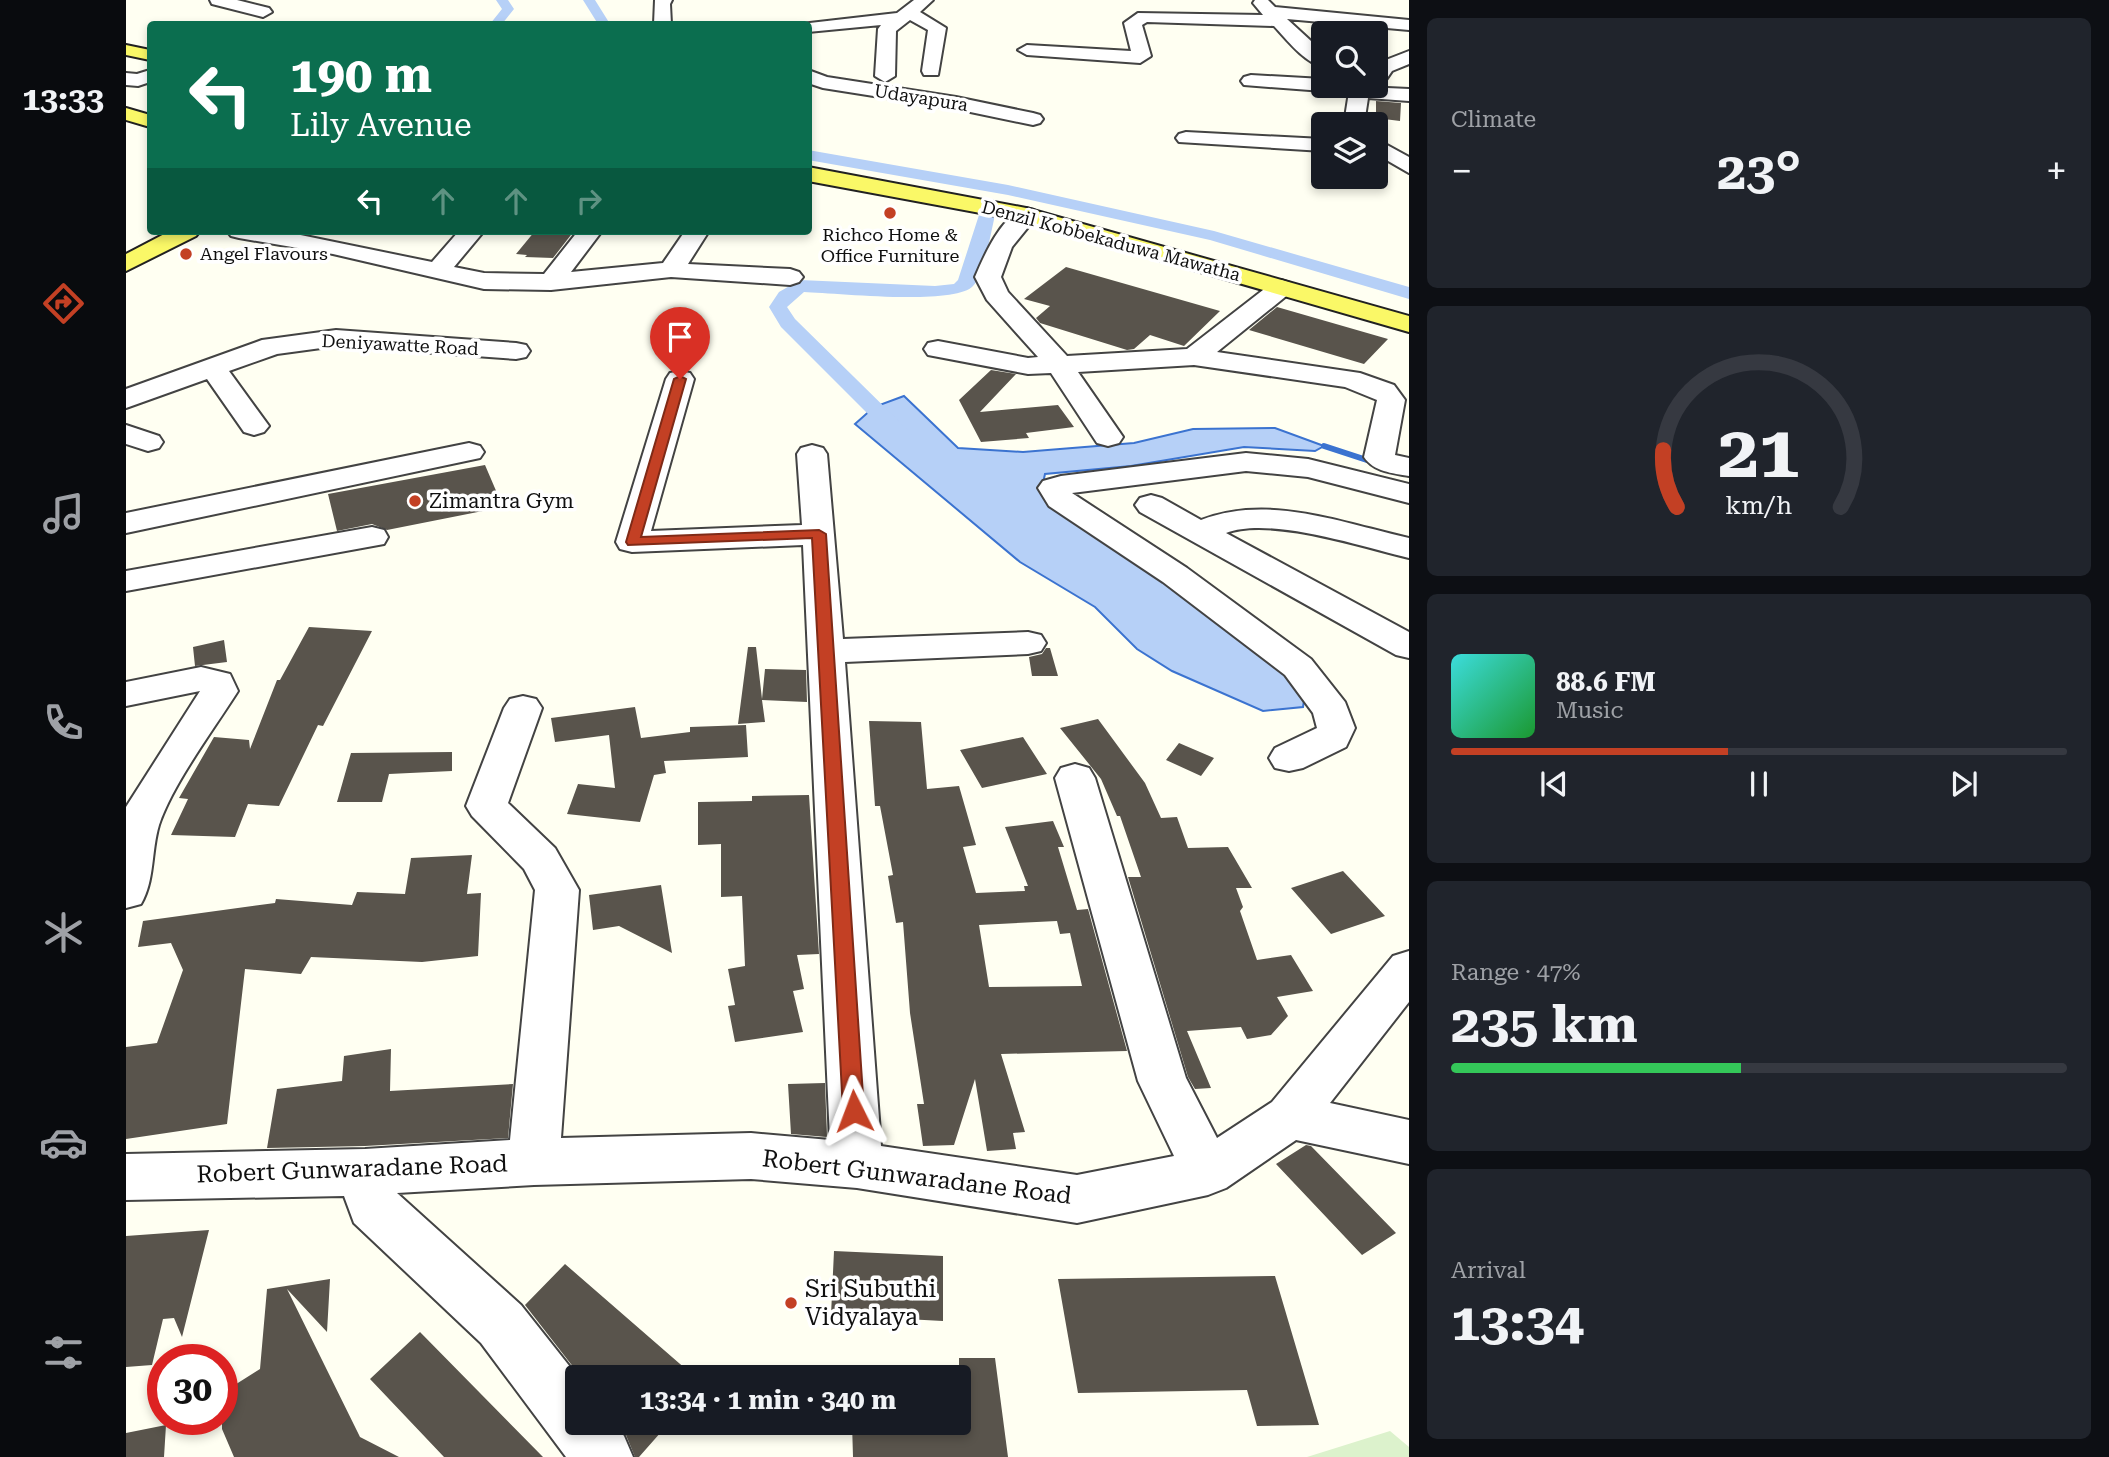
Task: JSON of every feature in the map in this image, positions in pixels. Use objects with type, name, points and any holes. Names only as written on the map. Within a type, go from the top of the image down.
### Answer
[{"type":"main road","points":[[126,114],[147,120]]},
{"type":"main road","name":"Denzil Kobbekaduwa Mawatha","points":[[812,175],[1026,215],[1409,324]]},
{"type":"main road","points":[[126,264],[180,235]]},
{"type":"street","points":[[218,0],[263,12]]},
{"type":"street","points":[[663,21],[661,3],[664,0]]},
{"type":"street","points":[[885,76],[887,29],[925,0]]},
{"type":"street","points":[[1187,1],[1409,25]]},
{"type":"street","points":[[1027,50],[1140,57],[1142,56],[1133,23],[1144,17],[1268,10],[1311,52]]},
{"type":"street","points":[[812,27],[902,16],[937,28],[931,71]]},
{"type":"street","points":[[1388,66],[1409,57]]},
{"type":"street","points":[[134,64],[138,80],[147,77]]},
{"type":"street","name":"Udayapura","points":[[812,78],[822,82],[1033,118]]},
{"type":"street","points":[[1251,81],[1311,84]]},
{"type":"street","points":[[1388,83],[1409,81]]},
{"type":"street","points":[[1388,91],[1409,95]]},
{"type":"street","points":[[1186,138],[1311,144]]},
{"type":"street","points":[[1026,215],[1001,245],[988,276],[996,295],[1059,365],[1108,437]]},
{"type":"street","points":[[262,235],[333,247],[484,281],[551,282],[671,270],[790,277]]},
{"type":"street","points":[[438,270],[469,235]]},
{"type":"street","points":[[551,282],[587,235]]},
{"type":"street","points":[[671,270],[695,235]]},
{"type":"street","points":[[1194,357],[1281,288]]},
{"type":"street","name":"Deniyawatte Road","points":[[126,400],[272,346],[336,338],[516,351]]},
{"type":"street","points":[[938,349],[1020,366],[1194,357],[1350,379],[1384,391],[1391,400],[1379,457],[1409,467]]},
{"type":"street","points":[[212,367],[254,426]]},
{"type":"street","points":[[680,379],[632,542],[819,534]]},
{"type":"street","points":[[126,523],[468,452]]},
{"type":"street","points":[[812,454],[857,1165]]},
{"type":"street","points":[[1289,758],[1332,738],[1336,728],[1332,711],[1298,667],[1175,575],[1060,499],[1054,488],[1061,485],[1272,462],[1301,465],[1409,494]]},
{"type":"street","points":[[1152,505],[1409,647]]},
{"type":"street","points":[[1201,531],[1227,521],[1251,517],[1296,523],[1409,548]]},
{"type":"street","points":[[126,581],[372,537]]},
{"type":"street","points":[[826,651],[1028,643]]},
{"type":"street","points":[[126,694],[201,679],[217,682],[219,691],[151,797],[138,826],[126,892]]},
{"type":"street","points":[[523,708],[486,806],[540,859],[557,890],[534,1162]]},
{"type":"street","points":[[1076,778],[1162,1080],[1208,1172]]},
{"type":"street","name":"Robert Gunwaradane Road","points":[[126,1177],[365,1172],[534,1162],[751,1156],[857,1165],[1077,1199],[1208,1172],[1290,1116],[1409,970]]},
{"type":"street","points":[[1290,1116],[1409,1142]]},
{"type":"street","points":[[365,1172],[373,1206],[501,1324],[603,1457]]},
{"type":"green space","points":[[1390,1431],[1409,1447],[1409,1457],[1307,1457]]},
{"type":"water","points":[[904,396],[958,448],[1023,452],[1134,443],[1193,429],[1275,428],[1324,446],[1315,451],[1244,447],[1131,466],[1045,474],[1041,492],[1252,628],[1306,688],[1303,707],[1263,711],[1172,671],[1137,649],[1095,607],[1020,562],[855,424],[874,407]]},
{"type":"building","points":[[1376,101],[1401,103],[1400,121],[1388,120],[1388,112],[1376,112]]},
{"type":"building","points":[[532,235],[571,235],[553,258],[516,254]]},
{"type":"building","points":[[1066,267],[1220,311],[1184,346],[1150,335],[1134,349],[1127,350],[1040,323],[1036,318],[1050,306],[1024,299]]},
{"type":"building","points":[[1277,307],[1388,339],[1364,364],[1249,330]]},
{"type":"building","points":[[991,370],[1016,374],[980,412],[1058,405],[1074,427],[1026,433],[1029,438],[981,442],[959,400]]},
{"type":"building","name":"Zimantra Gym","points":[[485,465],[503,507],[387,530],[372,524],[337,531],[328,494]]},
{"type":"building","points":[[309,627],[372,631],[323,726],[318,725],[279,806],[248,804],[235,837],[171,835],[188,799],[179,798],[214,737],[249,740],[250,749],[277,680],[280,680]]},
{"type":"building","points":[[224,640],[227,662],[195,666],[193,647]]},
{"type":"building","points":[[748,647],[756,647],[762,699],[765,669],[806,670],[807,702],[762,700],[765,722],[738,724]]},
{"type":"building","points":[[1046,648],[1050,648],[1058,676],[1032,676],[1029,657],[1042,654]]},
{"type":"building","points":[[635,707],[641,738],[690,732],[690,727],[746,725],[748,757],[664,761],[666,773],[654,775],[640,822],[567,814],[578,784],[615,788],[609,735],[555,742],[551,718]]},
{"type":"building","points":[[1098,719],[1145,783],[1161,818],[1177,817],[1188,848],[1228,847],[1252,888],[1236,888],[1243,907],[1240,911],[1257,960],[1291,955],[1313,991],[1277,997],[1288,1016],[1271,1035],[1247,1039],[1241,1027],[1187,1031],[1211,1088],[1195,1089],[1188,1077],[1128,877],[1141,877],[1120,816],[1117,816],[1101,779],[1060,728]]},
{"type":"building","points":[[869,721],[921,722],[927,789],[959,786],[976,845],[963,847],[976,893],[1025,891],[1024,886],[1028,886],[1005,827],[1053,821],[1064,847],[1058,847],[1077,910],[1088,909],[1127,1051],[1001,1054],[1025,1132],[1013,1133],[1016,1149],[987,1151],[975,1079],[954,1145],[923,1146],[917,1104],[924,1104],[910,1013],[903,922],[896,923],[888,876],[893,875],[880,806],[875,806]],"holes":[[[1057,921],[1060,934],[1070,933],[1082,986],[989,987],[979,925]]]},
{"type":"building","points":[[1023,737],[1047,774],[982,788],[960,750]]},
{"type":"building","points":[[1179,743],[1214,758],[1201,776],[1166,760]]},
{"type":"building","points":[[452,752],[452,771],[389,774],[382,802],[337,802],[351,753]]},
{"type":"building","points":[[809,795],[819,954],[797,955],[804,989],[793,991],[803,1032],[735,1042],[728,1006],[735,1005],[728,969],[745,966],[742,896],[721,897],[721,844],[698,845],[698,802],[752,801],[752,796]]},
{"type":"building","points":[[472,855],[467,894],[481,893],[478,956],[422,962],[311,957],[301,974],[245,969],[227,1124],[126,1139],[126,1047],[157,1043],[183,970],[171,943],[138,947],[143,921],[275,903],[276,899],[352,905],[357,892],[405,894],[411,858]]},
{"type":"building","points":[[1343,871],[1385,916],[1331,934],[1291,888]]},
{"type":"building","points":[[661,885],[672,953],[619,926],[593,930],[589,895]]},
{"type":"building","points":[[391,1049],[390,1091],[513,1084],[508,1138],[267,1148],[277,1089],[342,1081],[344,1056]]},
{"type":"building","points":[[825,1083],[827,1137],[791,1134],[788,1084]]},
{"type":"building","points":[[1306,1145],[1311,1146],[1396,1233],[1362,1255],[1276,1164]]},
{"type":"building","points":[[209,1230],[182,1337],[174,1318],[163,1319],[157,1344],[147,1344],[147,1365],[126,1367],[126,1236]]},
{"type":"building","points":[[834,1251],[943,1256],[943,1321],[831,1315]]},
{"type":"building","points":[[565,1264],[681,1365],[572,1365],[525,1305]]},
{"type":"building","points":[[1275,1276],[1319,1425],[1257,1426],[1247,1390],[1078,1393],[1058,1279]]},
{"type":"building","points":[[330,1279],[327,1332],[287,1289],[360,1437],[399,1457],[234,1457],[225,1435],[238,1435],[238,1383],[260,1369],[267,1289]]},
{"type":"building","points":[[420,1332],[543,1457],[444,1457],[370,1379]]},
{"type":"building","points":[[959,1358],[995,1358],[1008,1457],[853,1457],[852,1435],[971,1435],[971,1365],[959,1365]]},
{"type":"building","points":[[147,1429],[147,1435],[165,1435],[164,1457],[126,1457],[126,1433]]},
{"type":"building","points":[[626,1435],[658,1435],[639,1457],[635,1457]]},
{"type":"waterway","points":[[498,21],[508,9],[502,0]]},
{"type":"waterway","points":[[589,0],[602,21]]},
{"type":"waterway","points":[[812,156],[1008,190],[1214,236],[1409,293]]},
{"type":"waterway","points":[[901,434],[788,323],[778,307],[786,296],[800,286],[935,292],[959,289],[967,282],[987,215]]},
{"type":"waterway","points":[[1324,446],[1376,463]]},
{"type":"place","name":"Richco Home & Office Furniture","points":[[890,213]]},
{"type":"place","name":"Angel Flavours","points":[[186,254]]},
{"type":"place","name":"Zimantra Gym","points":[[415,501]]},
{"type":"place","name":"Sri Subuthi Vidyalaya","points":[[791,1303]]},
{"type":"route","points":[[680,379],[632,542],[819,534],[854,1111]]}]
